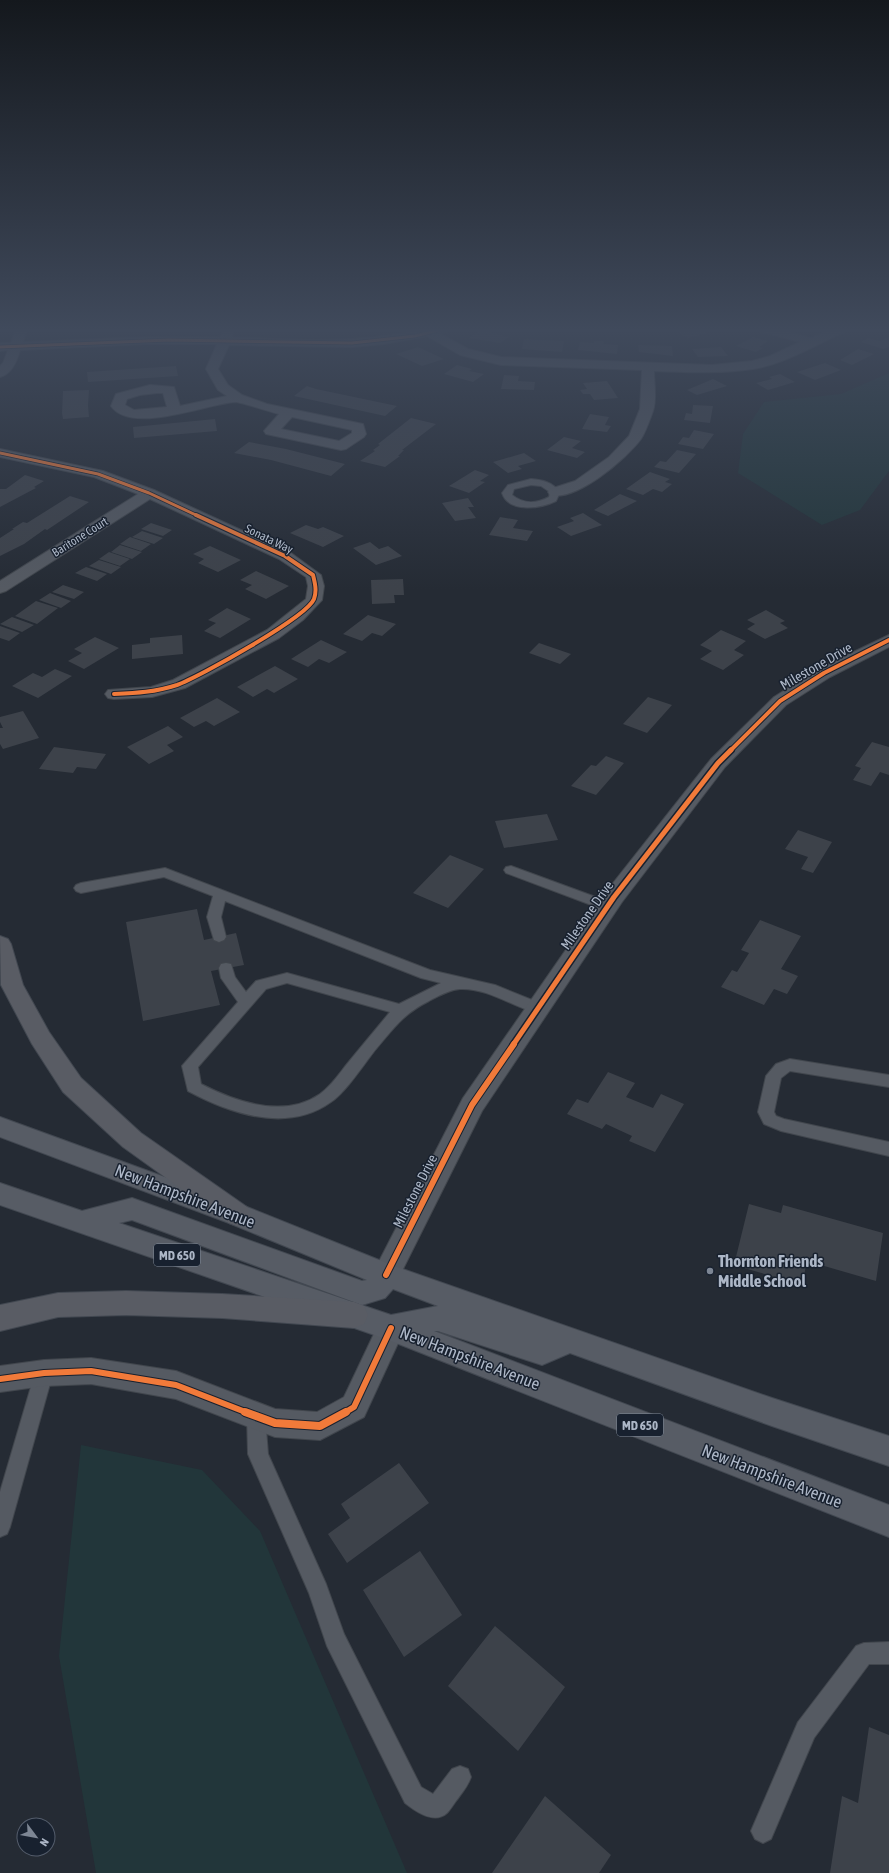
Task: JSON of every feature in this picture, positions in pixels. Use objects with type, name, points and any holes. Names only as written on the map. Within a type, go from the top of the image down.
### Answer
[{"type":"highway","points":[[0,944],[12,985],[40,1038],[72,1085],[132,1140],[238,1215]]},
{"type":"highway","points":[[0,1318],[58,1305],[126,1303],[222,1306],[354,1315]]},
{"type":"main road","name":"New Hampshire Avenue","points":[[0,1127],[238,1215],[386,1275],[889,1451]]},
{"type":"main road","name":"New Hampshire Avenue","points":[[0,1194],[391,1328],[889,1521]]},
{"type":"main road","points":[[82,1222],[132,1209],[362,1293],[373,1291],[380,1287],[386,1275]]},
{"type":"main road","points":[[391,1328],[438,1318],[542,1352],[569,1340]]},
{"type":"street","points":[[286,415],[271,431],[341,446],[360,434],[358,427],[305,415]]},
{"type":"street","points":[[555,492],[580,484],[614,460],[635,438],[644,415]]},
{"type":"street","name":"Sonata Way","points":[[4,457],[98,474],[149,493],[285,556],[313,575],[316,586],[314,600],[297,616],[272,634],[179,684],[152,692],[114,694]]},
{"type":"street","name":"Baritone Court","points":[[4,582],[149,493]]},
{"type":"street","name":"Milestone Drive","points":[[386,1275],[472,1104],[607,906],[718,763],[780,702],[824,673],[889,640]]},
{"type":"street","points":[[0,1379],[91,1371],[176,1385],[275,1423],[320,1426],[354,1407],[391,1328]]},
{"type":"lane","points":[[511,870],[607,906]]},
{"type":"lane","points":[[81,888],[165,872],[426,974],[459,983],[484,987],[538,1008]]},
{"type":"lane","points":[[218,937],[214,917],[220,894]]},
{"type":"lane","points":[[226,968],[228,978],[246,1002]]},
{"type":"lane","points":[[401,1010],[287,978],[261,985],[190,1066],[194,1087],[212,1097],[269,1112],[289,1112],[308,1108],[326,1098],[401,1010],[414,1002],[459,983]]},
{"type":"lane","points":[[889,1081],[790,1065],[781,1068],[774,1076],[766,1112],[770,1120],[781,1125],[889,1149]]},
{"type":"lane","points":[[0,1526],[44,1374]]},
{"type":"lane","points":[[256,1416],[258,1454],[319,1591],[335,1638],[413,1795],[426,1805],[438,1806],[460,1777]]},
{"type":"lane","points":[[763,1831],[806,1730],[864,1654],[889,1653]]},
{"type":"green space","points":[[755,415],[889,415],[889,471],[860,510],[822,525],[738,473],[743,434]]},
{"type":"green space","points":[[81,1445],[202,1470],[260,1531],[407,1873],[96,1873],[59,1656]]},
{"type":"building","points":[[62,415],[89,415],[89,417],[63,419]]},
{"type":"building","points":[[589,415],[609,417],[605,425],[611,426],[607,432],[582,429]]},
{"type":"building","points":[[685,415],[711,415],[710,423],[684,420]]},
{"type":"building","points":[[411,418],[436,424],[402,450],[404,450],[398,456],[400,456],[385,467],[360,461],[375,451],[373,450],[380,445],[378,444]]},
{"type":"building","points":[[215,419],[217,431],[134,438],[133,427]]},
{"type":"building","points":[[694,430],[714,434],[703,449],[678,444],[683,437],[689,438]]},
{"type":"building","points":[[564,437],[581,441],[572,448],[585,452],[577,458],[547,450]]},
{"type":"building","points":[[249,442],[286,449],[345,464],[331,476],[271,460],[234,453]]},
{"type":"building","points":[[677,450],[696,454],[679,473],[654,467],[660,461],[666,462]]},
{"type":"building","points":[[524,453],[536,461],[518,466],[522,469],[508,473],[493,462]]},
{"type":"building","points":[[475,470],[489,475],[480,481],[485,482],[469,493],[449,486]]},
{"type":"building","points":[[650,472],[670,479],[665,482],[672,484],[662,492],[653,489],[643,495],[626,489]]},
{"type":"building","points":[[25,475],[44,481],[34,487],[36,488],[0,507],[0,489],[6,489]]},
{"type":"building","points":[[620,494],[637,501],[608,516],[594,510]]},
{"type":"building","points":[[70,496],[89,502],[47,530],[45,529],[24,544],[0,556],[0,538],[23,522],[27,523]]},
{"type":"building","points":[[468,498],[474,507],[468,507],[476,518],[455,521],[442,503]]},
{"type":"building","points":[[583,513],[602,525],[571,536],[557,527],[574,521],[570,518]]},
{"type":"building","points":[[500,517],[518,520],[513,528],[533,531],[527,541],[489,535]]},
{"type":"building","points":[[151,523],[172,530],[163,536],[141,529]]},
{"type":"building","points":[[306,525],[318,529],[323,527],[344,536],[323,547],[290,533]]},
{"type":"building","points":[[142,531],[163,538],[154,544],[132,537]]},
{"type":"building","points":[[130,537],[151,544],[141,551],[120,544]]},
{"type":"building","points":[[370,542],[379,549],[388,546],[402,556],[376,565],[353,548]]},
{"type":"building","points":[[120,545],[142,552],[132,559],[111,552]]},
{"type":"building","points":[[210,546],[241,560],[218,572],[198,563],[204,559],[193,554]]},
{"type":"building","points":[[109,552],[130,559],[120,566],[99,559]]},
{"type":"building","points":[[99,560],[121,567],[111,574],[89,566]]},
{"type":"building","points":[[86,567],[107,574],[97,581],[75,573]]},
{"type":"building","points":[[256,571],[289,586],[266,599],[245,589],[252,585],[240,580]]},
{"type":"building","points":[[403,579],[404,595],[394,595],[395,603],[372,604],[371,580]]},
{"type":"building","points":[[63,585],[84,592],[74,599],[52,592]]},
{"type":"building","points":[[50,593],[71,601],[61,608],[39,600]]},
{"type":"building","points":[[36,601],[58,608],[37,624],[15,616]]},
{"type":"building","points":[[227,608],[251,619],[220,638],[204,631],[216,623],[208,620]]},
{"type":"building","points":[[766,610],[785,621],[780,623],[788,628],[765,639],[747,629],[755,624],[747,620]]},
{"type":"building","points":[[368,615],[396,624],[382,636],[372,633],[362,641],[343,634]]},
{"type":"building","points":[[12,617],[34,625],[22,632],[0,624]]},
{"type":"building","points":[[0,626],[20,633],[9,641],[0,638]]},
{"type":"building","points":[[721,630],[746,641],[734,650],[744,655],[723,670],[700,659],[712,651],[700,645]]},
{"type":"building","points":[[182,635],[183,654],[132,659],[132,645],[150,643],[150,638]]},
{"type":"building","points":[[95,637],[119,648],[84,669],[68,661],[82,653],[74,649]]},
{"type":"building","points":[[321,640],[347,652],[329,663],[319,659],[308,667],[291,659]]},
{"type":"building","points":[[539,643],[571,654],[560,664],[529,653]]},
{"type":"building","points":[[275,666],[298,679],[274,693],[267,689],[253,697],[237,687]]},
{"type":"building","points":[[55,669],[72,676],[38,698],[12,686],[33,673],[42,677]]},
{"type":"building","points":[[648,697],[672,705],[647,733],[623,724]]},
{"type":"building","points":[[217,698],[240,712],[214,726],[206,721],[194,727],[180,718]]},
{"type":"building","points":[[23,711],[39,738],[3,749],[0,744],[0,728],[3,728],[0,722],[0,717]]},
{"type":"building","points":[[168,726],[183,737],[167,745],[174,751],[149,764],[127,747]]},
{"type":"building","points":[[872,742],[889,747],[889,775],[880,772],[871,786],[853,780],[861,768],[855,766]]},
{"type":"building","points":[[54,747],[106,754],[96,769],[77,767],[73,773],[39,769]]},
{"type":"building","points":[[606,756],[624,763],[596,795],[571,786],[591,765],[596,766]]},
{"type":"building","points":[[547,814],[558,840],[504,848],[495,821]]},
{"type":"building","points":[[798,830],[832,842],[813,873],[801,869],[808,857],[785,849]]},
{"type":"building","points":[[450,855],[484,869],[448,908],[413,893]]},
{"type":"building","points":[[197,909],[204,940],[236,933],[244,965],[211,971],[220,1005],[143,1021],[126,922]]},
{"type":"building","points":[[760,920],[801,936],[781,969],[798,976],[787,994],[774,989],[764,1005],[721,987],[732,970],[737,972],[749,953],[741,950]]},
{"type":"building","points":[[608,1072],[635,1083],[626,1097],[653,1108],[661,1094],[684,1104],[655,1152],[629,1141],[632,1136],[606,1124],[602,1129],[567,1114],[577,1099],[588,1103]]},
{"type":"building","points":[[749,1204],[781,1213],[783,1205],[883,1233],[876,1281],[807,1261],[802,1285],[734,1265]]},
{"type":"building","points":[[399,1463],[429,1503],[347,1563],[328,1534],[350,1518],[341,1504]]},
{"type":"building","points":[[420,1551],[462,1615],[404,1657],[363,1590]]},
{"type":"building","points":[[495,1626],[565,1687],[518,1751],[448,1686]]},
{"type":"building","points":[[869,1727],[889,1735],[889,1873],[830,1873],[842,1796],[858,1803]]},
{"type":"building","points":[[545,1796],[611,1855],[599,1873],[492,1873]]},
{"type":"cycle path","points":[[0,453],[98,474],[149,493],[285,556],[313,575],[316,586],[314,600],[297,616],[273,634],[179,684],[152,692],[114,694]]},
{"type":"cycle path","points":[[386,1275],[472,1105],[614,897],[718,763],[780,701],[824,673],[889,640]]},
{"type":"cycle path","points":[[0,1379],[44,1373],[91,1371],[176,1385],[275,1423],[320,1426],[354,1407],[391,1328]]},
{"type":"place","name":"Thornton Friends Middle School","points":[[710,1271]]}]
